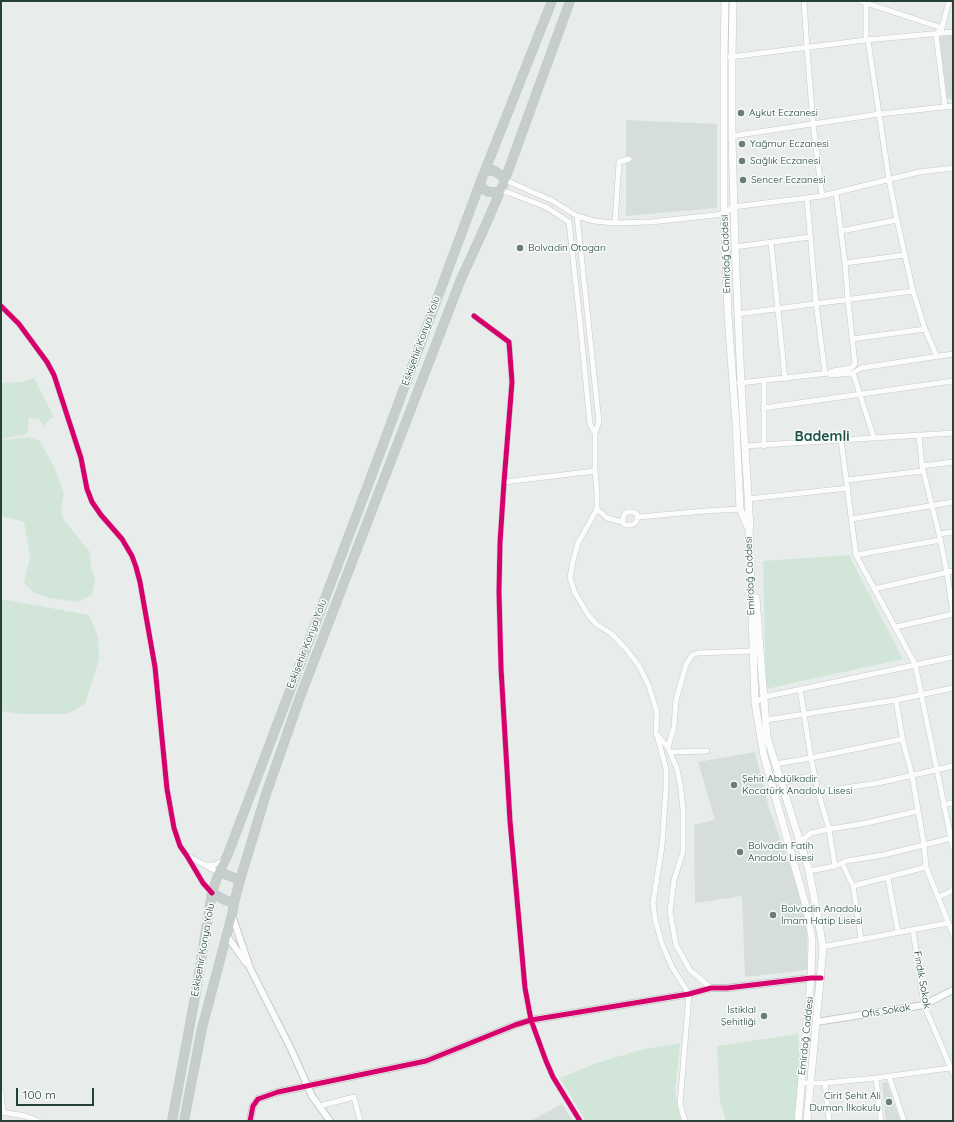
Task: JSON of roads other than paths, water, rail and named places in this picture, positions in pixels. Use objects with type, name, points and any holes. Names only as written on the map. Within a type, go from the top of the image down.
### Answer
[{"type":"highway","name":"Eskişehir Konya Yolu","points":[[172,1121],[212,893],[219,872],[228,854],[371,478],[482,177],[552,1]]},
{"type":"highway","points":[[184,1121],[202,1028],[227,936],[240,880],[266,794],[300,698],[461,279],[505,180],[570,1]]},
{"type":"highway","points":[[500,192],[489,192],[485,190],[482,187],[482,177],[493,170],[505,180]]},
{"type":"highway","points":[[219,872],[240,880]]},
{"type":"highway","points":[[212,893],[224,900],[234,903]]},
{"type":"main road","name":"Emirdağ Caddesi","points":[[725,1],[724,214],[728,315],[740,509],[749,529],[755,703],[764,756],[807,910],[812,939],[812,978],[798,1121]]},
{"type":"main road","name":"Emirdağ Caddesi","points":[[733,1],[732,136],[737,314],[748,499],[767,737],[809,871],[818,913],[822,947],[808,1121]]},
{"type":"street","points":[[804,1],[806,48],[813,124],[822,196]]},
{"type":"street","points":[[860,1],[942,28]]},
{"type":"street","points":[[936,34],[942,28],[949,1]]},
{"type":"street","points":[[866,2],[867,40],[889,180],[913,291],[925,329],[937,357]]},
{"type":"street","points":[[724,59],[867,40],[953,32]]},
{"type":"street","points":[[936,34],[945,107]]},
{"type":"street","points":[[732,136],[879,114],[953,106]]},
{"type":"street","points":[[615,223],[619,162],[629,159]]},
{"type":"street","points":[[505,180],[553,201],[577,216],[594,221],[615,223],[651,222],[724,214],[733,207],[822,196],[919,172],[953,168]]},
{"type":"street","points":[[500,192],[507,192],[546,207],[569,222]]},
{"type":"street","points":[[733,384],[827,373],[851,368],[855,364],[845,263],[836,193]]},
{"type":"street","points":[[807,198],[816,303],[827,373]]},
{"type":"street","points":[[569,222],[577,216]]},
{"type":"street","points":[[577,216],[599,422],[595,433],[597,509],[578,543],[570,578],[575,593],[589,616],[596,624],[618,639],[639,666],[649,686],[657,713],[656,734],[666,769],[666,787],[662,846],[653,903],[655,919],[669,962],[689,994],[680,1104],[685,1121]]},
{"type":"street","points":[[841,231],[897,220]]},
{"type":"street","points":[[569,222],[590,424],[595,433]]},
{"type":"street","points":[[735,247],[810,237]]},
{"type":"street","points":[[771,242],[785,379]]},
{"type":"street","points":[[845,263],[905,254]]},
{"type":"street","points":[[737,314],[913,291]]},
{"type":"street","points":[[1,306],[19,324],[48,362],[54,374],[81,458],[87,489],[92,502],[122,539],[132,556],[136,567],[155,667],[168,789],[174,828],[180,846],[203,884],[212,893]]},
{"type":"street","points":[[474,316],[509,342],[512,382],[500,544],[499,592],[501,668],[510,821],[525,988],[531,1020],[548,1066],[580,1121]]},
{"type":"street","points":[[852,338],[925,329]]},
{"type":"street","points":[[827,373],[831,375],[853,374],[861,368],[953,354]]},
{"type":"street","points":[[853,374],[874,438]]},
{"type":"street","points":[[764,381],[764,446]]},
{"type":"street","points":[[764,408],[953,381]]},
{"type":"street","points":[[745,446],[953,433]]},
{"type":"street","points":[[896,627],[953,614],[940,534],[922,469],[919,435]]},
{"type":"street","points":[[841,440],[856,555],[915,664],[953,848]]},
{"type":"street","points":[[847,480],[922,469],[953,462]]},
{"type":"street","points":[[504,482],[595,471]]},
{"type":"street","points":[[748,499],[848,488]]},
{"type":"street","points":[[852,519],[953,502]]},
{"type":"street","points":[[597,509],[607,518],[622,522],[626,525],[632,525],[636,522],[638,517]]},
{"type":"street","points":[[638,517],[740,509]]},
{"type":"street","points":[[622,522],[624,515],[627,512],[636,513],[638,517]]},
{"type":"street","points":[[940,534],[953,532]]},
{"type":"street","points":[[856,555],[941,540]]},
{"type":"street","points":[[874,589],[947,572],[953,572]]},
{"type":"street","points":[[668,747],[674,727],[676,700],[686,665],[692,655],[698,653],[753,651]]},
{"type":"street","points":[[755,703],[764,698],[800,689],[953,656]]},
{"type":"street","points":[[766,720],[896,700],[953,688]]},
{"type":"street","points":[[800,689],[811,758],[818,792],[829,829],[835,866]]},
{"type":"street","points":[[896,700],[902,739],[912,776],[924,845],[926,867],[953,934]]},
{"type":"street","points":[[656,734],[671,752],[680,783],[683,809],[683,852],[674,880],[670,912],[676,945],[690,970],[711,988]]},
{"type":"street","points":[[775,764],[902,739]]},
{"type":"street","points":[[671,752],[707,751]]},
{"type":"street","points":[[818,792],[878,783],[953,766]]},
{"type":"street","points":[[781,783],[815,775]]},
{"type":"street","points":[[944,805],[953,803]]},
{"type":"street","points":[[800,842],[811,833],[862,824],[918,811]]},
{"type":"street","points":[[809,871],[835,866],[846,861],[883,855],[952,838]]},
{"type":"street","points":[[203,865],[214,865],[221,862],[228,854]]},
{"type":"street","points":[[187,856],[219,872]]},
{"type":"street","points":[[842,863],[853,886],[861,939]]},
{"type":"street","points":[[853,886],[926,867]]},
{"type":"street","points":[[888,878],[898,932]]},
{"type":"street","points":[[938,897],[953,890]]},
{"type":"street","points":[[232,915],[250,967],[291,1049],[312,1096],[330,1121]]},
{"type":"street","points":[[822,947],[948,923]]},
{"type":"street","name":"Fındık Sokak","points":[[913,930],[924,1005],[952,1071]]},
{"type":"street","points":[[227,936],[250,967]]},
{"type":"street","points":[[250,1121],[253,1106],[258,1098],[278,1092],[426,1061],[531,1020],[689,994],[711,988],[820,978]]},
{"type":"street","name":"Ofis Sokak","points":[[816,1022],[924,1005],[953,990]]},
{"type":"street","points":[[801,1083],[825,1083],[952,1071]]},
{"type":"street","points":[[889,1076],[904,1121]]},
{"type":"street","points":[[876,1078],[881,1121]]},
{"type":"street","points":[[825,1083],[829,1121]]},
{"type":"street","points":[[1,1093],[2,1113],[25,1116],[38,1121]]},
{"type":"street","points":[[319,1106],[354,1097],[360,1121]]},
{"type":"place","name":"Aykut Eczanesi","points":[[741,113]]},
{"type":"place","name":"Yağmur Eczanesi","points":[[742,144]]},
{"type":"place","name":"Sağlık Eczanesi","points":[[742,161]]},
{"type":"place","name":"Sencer Eczanesi","points":[[743,180]]},
{"type":"place","name":"Bolvadin Otogarı","points":[[520,248]]},
{"type":"place","name":"Şehit Abdülkadir Kocatürk Anadolu Lisesi","points":[[734,785]]},
{"type":"place","name":"Bolvadin Fatih Anadolu Lisesi","points":[[740,852]]},
{"type":"place","name":"Bolvadin Anadolu İmam Hatip Lisesi","points":[[773,915]]},
{"type":"place","name":"İstiklal Şehitliği","points":[[764,1016]]},
{"type":"place","name":"Cirit Şehit Ali Duman İlkokulu","points":[[889,1102]]},
{"type":"district","name":"Bademli","points":[[822,437]]}]
